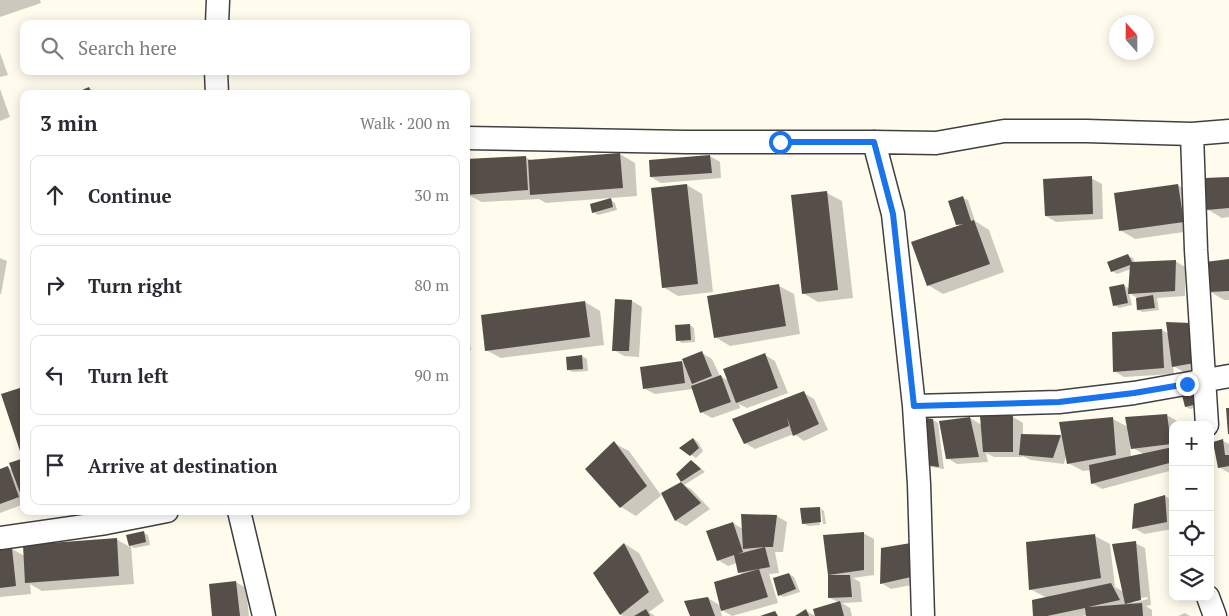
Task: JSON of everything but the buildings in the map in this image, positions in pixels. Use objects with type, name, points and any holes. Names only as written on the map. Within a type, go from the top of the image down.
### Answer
[{"type":"street","points":[[217,20],[218,0]]},
{"type":"street","points":[[216,75],[217,90]]},
{"type":"street","points":[[470,138],[686,142],[936,143],[1004,131],[1192,134],[1229,132]]},
{"type":"street","points":[[1192,134],[1196,250],[1207,421]]},
{"type":"street","points":[[874,142],[893,214],[914,406],[919,484],[923,616]]},
{"type":"street","points":[[914,406],[1059,402],[1134,393],[1229,376]]},
{"type":"street","points":[[0,538],[106,523],[147,515]]},
{"type":"street","points":[[240,515],[264,616]]},
{"type":"street","points":[[1209,601],[1215,616]]},
{"type":"route","points":[[780,142],[874,142],[893,214],[914,406],[1059,402],[1134,393],[1187,384]]}]
